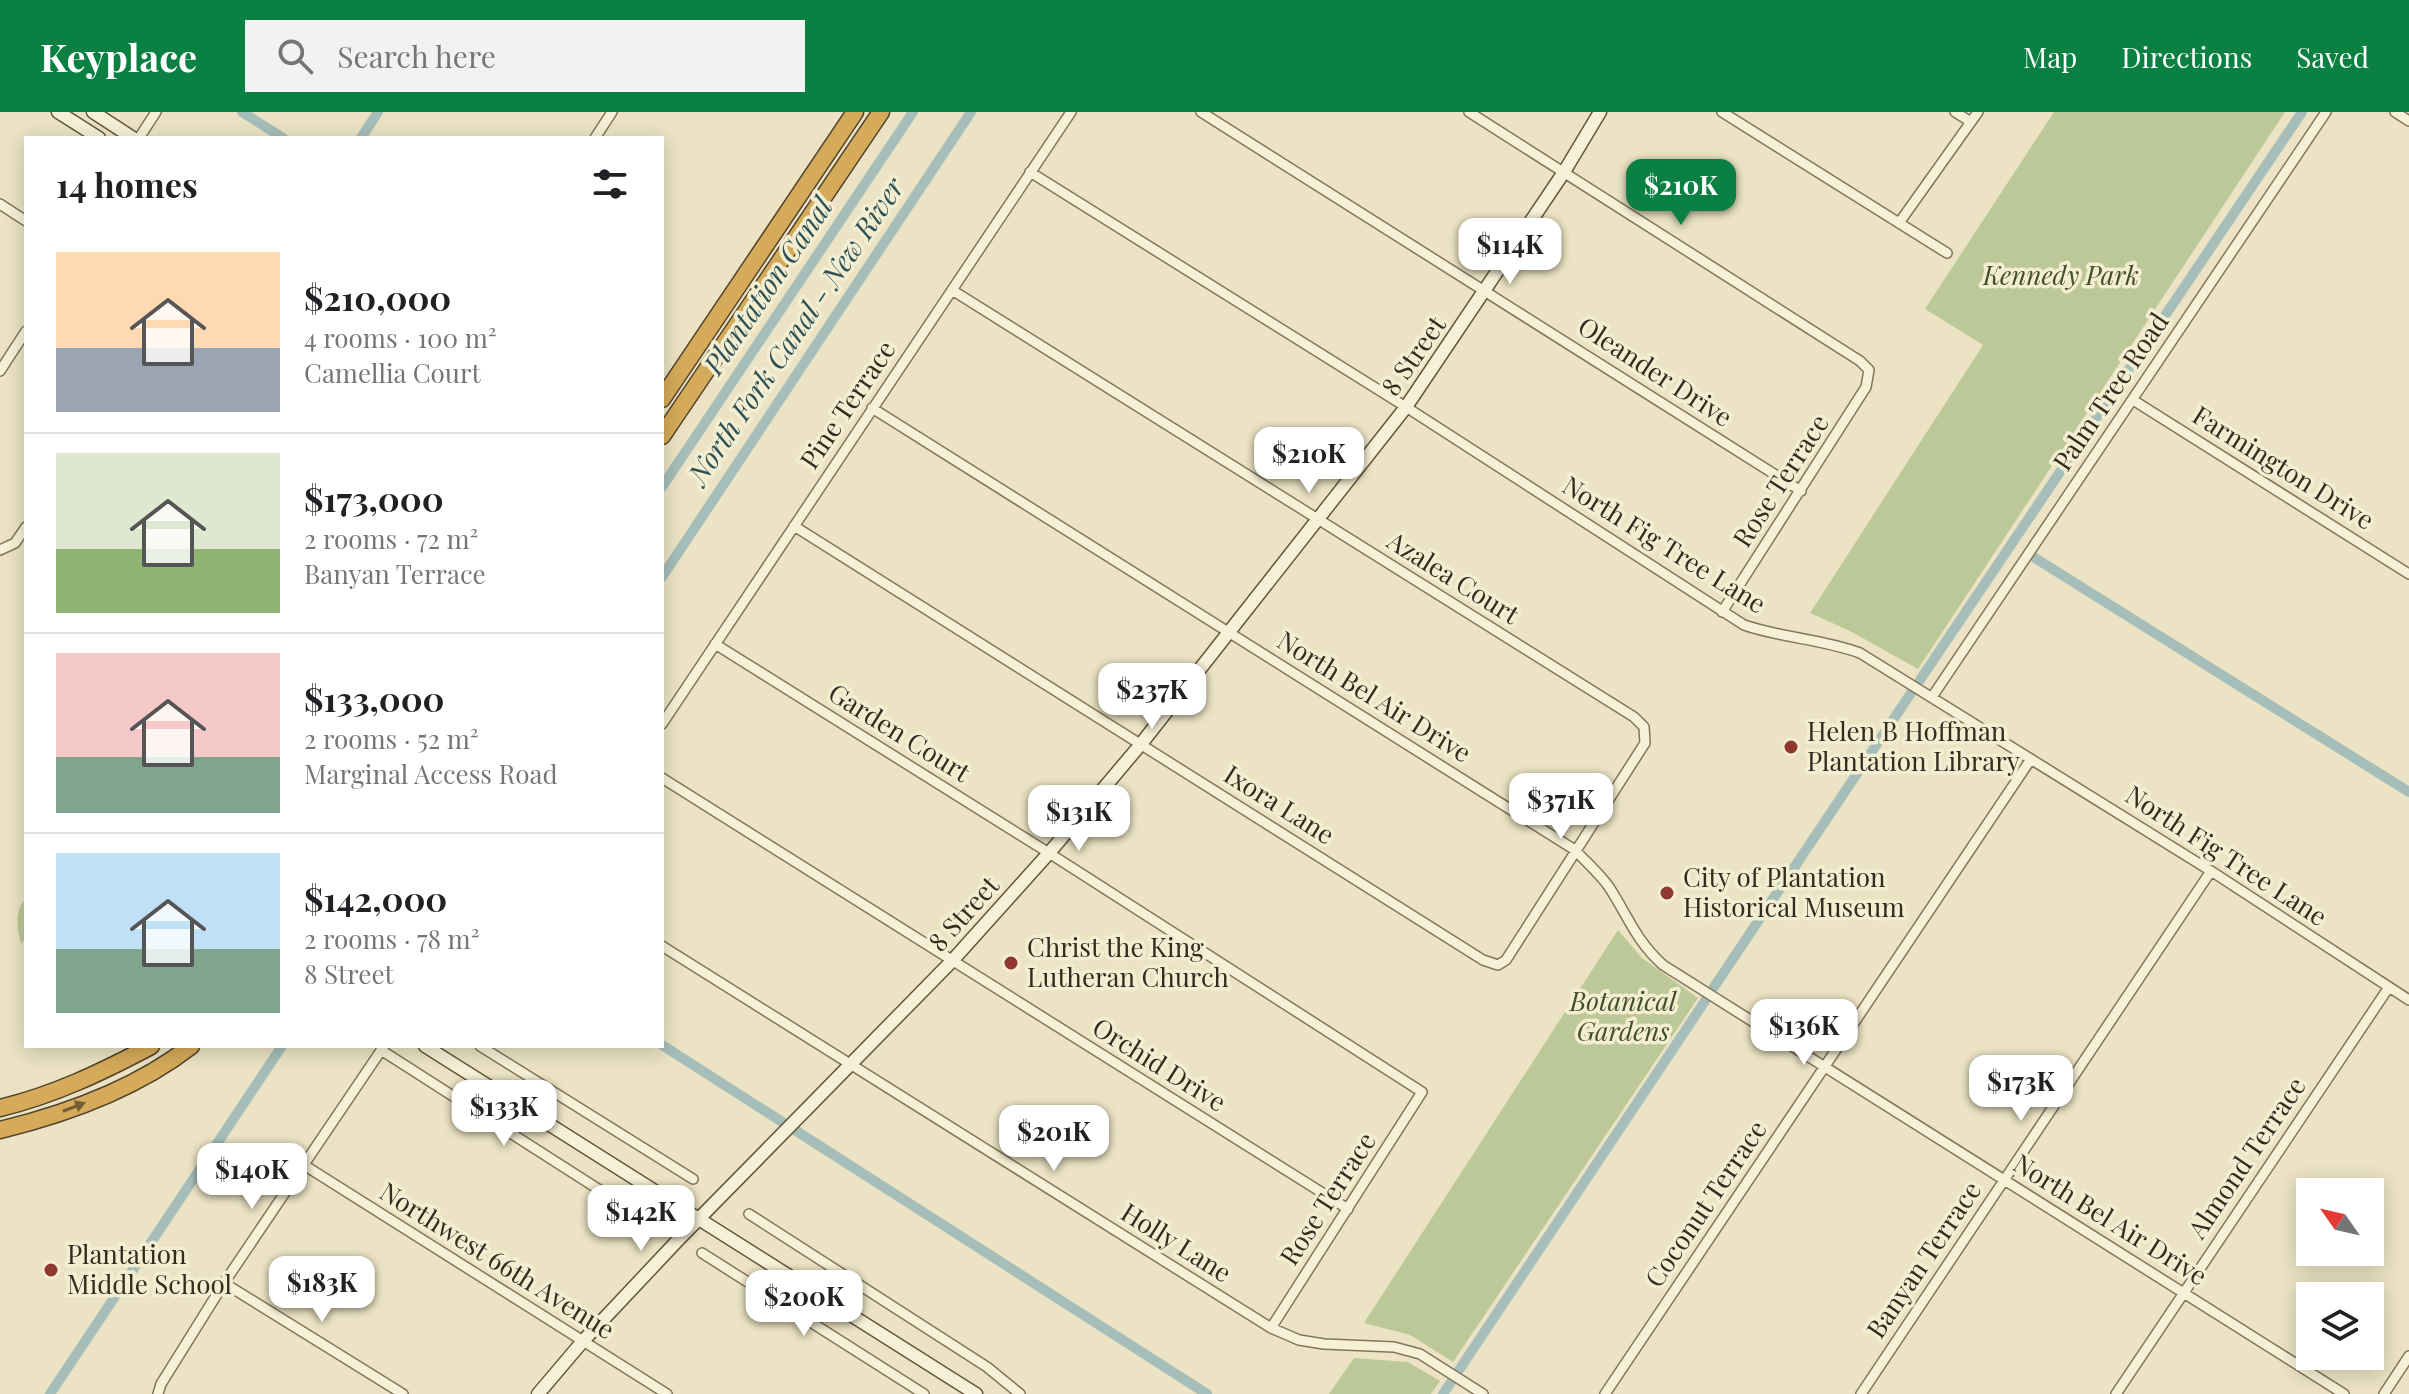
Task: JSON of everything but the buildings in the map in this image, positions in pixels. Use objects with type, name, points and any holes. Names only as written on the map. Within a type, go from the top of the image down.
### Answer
[{"type":"highway","points":[[664,396],[855,112]]},
{"type":"highway","points":[[791,248],[797,218],[868,112]]},
{"type":"highway","points":[[664,433],[881,112]]},
{"type":"highway","points":[[0,1108],[29,1101],[100,1073],[147,1048]]},
{"type":"highway","points":[[130,1082],[138,1062],[162,1048]]},
{"type":"highway","points":[[0,1130],[40,1120],[130,1082],[188,1048]]},
{"type":"street","points":[[58,112],[96,136]]},
{"type":"street","points":[[93,112],[133,136]]},
{"type":"street","points":[[138,136],[156,112]]},
{"type":"street","points":[[596,136],[612,112]]},
{"type":"street","name":"Pine Terrace","points":[[664,721],[1071,112]]},
{"type":"street","name":"Oleander Drive","points":[[1201,112],[1801,491]]},
{"type":"street","points":[[1469,112],[1564,172]]},
{"type":"street","name":"8 Street","points":[[538,1394],[583,1341],[699,1218],[952,961],[1141,744],[1406,407],[1564,172],[1600,112]]},
{"type":"street","points":[[1722,112],[1947,253]]},
{"type":"street","points":[[1955,112],[1971,122]]},
{"type":"street","points":[[1899,223],[1978,112]]},
{"type":"street","name":"Palm Tree Road","points":[[1932,697],[2326,112]]},
{"type":"street","points":[[2395,112],[2409,121]]},
{"type":"street","name":"North Fig Tree Lane","points":[[1030,172],[1406,407],[1722,612],[1744,625],[1769,633],[1838,645],[1860,653],[2211,871],[2409,1000]]},
{"type":"street","name":"Rose Terrace","points":[[1564,172],[1860,361],[1869,370],[1866,387],[1722,612]]},
{"type":"street","points":[[0,204],[24,220]]},
{"type":"street","name":"Azalea Court","points":[[952,290],[1634,717],[1644,727],[1645,743],[1575,850]]},
{"type":"street","points":[[0,371],[24,334]]},
{"type":"street","name":"Farmington Drive","points":[[2133,400],[2409,574]]},
{"type":"street","name":"North Bel Air Drive","points":[[872,408],[1575,850],[1609,887],[1638,938],[1663,965],[2344,1394]]},
{"type":"street","name":"Ixora Lane","points":[[794,526],[1483,960],[1498,965],[1506,960],[1575,850]]},
{"type":"street","points":[[2,551],[15,543],[24,530]]},
{"type":"street","name":"Garden Court","points":[[715,644],[1422,1092]]},
{"type":"street","name":"Coconut Terrace","points":[[1605,1394],[2031,759]]},
{"type":"street","name":"Orchid Drive","points":[[664,779],[1348,1209]]},
{"type":"street","name":"Banyan Terrace","points":[[1861,1394],[2211,871]]},
{"type":"street","name":"Holly Lane","points":[[664,947],[1271,1328],[1299,1340],[1394,1347],[1420,1354],[1483,1394]]},
{"type":"street","name":"Almond Terrace","points":[[2116,1394],[2389,987]]},
{"type":"street","points":[[158,1394],[161,1384],[224,1283],[383,1048],[645,1219]]},
{"type":"street","points":[[428,1048],[976,1394]]},
{"type":"street","points":[[483,1048],[693,1179]]},
{"type":"street","name":"Rose Terrace","points":[[1271,1328],[1422,1092]]},
{"type":"street","name":"Northwest 66th Avenue","points":[[304,1165],[667,1394]]},
{"type":"street","points":[[749,1214],[987,1367],[1020,1394]]},
{"type":"street","points":[[702,1253],[924,1394]]},
{"type":"street","points":[[224,1283],[403,1394]]},
{"type":"street","points":[[2386,1393],[2409,1356]]},
{"type":"green space","name":"Kennedy Park","points":[[2054,112],[2285,112],[1918,669],[1850,631],[1810,613],[1983,345],[1925,309]]},
{"type":"green space","points":[[24,902],[24,940],[21,944],[18,928],[20,906]]},
{"type":"green space","name":"Botanical Gardens","points":[[1618,930],[1642,958],[1698,998],[1453,1362],[1410,1335],[1364,1323]]},
{"type":"green space","points":[[1354,1358],[1408,1362],[1440,1381],[1431,1394],[1329,1394]]},
{"type":"waterway","points":[[242,112],[280,136]]},
{"type":"waterway","points":[[362,136],[378,112]]},
{"type":"waterway","name":"Plantation Canal","points":[[664,484],[913,112]]},
{"type":"waterway","name":"North Fork Canal - New River","points":[[664,574],[971,112]]},
{"type":"waterway","points":[[1920,680],[2302,112]]},
{"type":"waterway","points":[[2035,558],[2409,792]]},
{"type":"waterway","points":[[1714,987],[1911,693]]},
{"type":"waterway","points":[[1443,1394],[1705,1001]]},
{"type":"waterway","points":[[664,1046],[1207,1394]]},
{"type":"waterway","points":[[50,1394],[281,1048]]},
{"type":"place","name":"Helen B Hoffman Plantation Library","points":[[1791,747]]},
{"type":"place","name":"City of Plantation Historical Museum","points":[[1667,893]]},
{"type":"place","name":"Christ the King Lutheran Church","points":[[1011,963]]},
{"type":"place","name":"Plantation Middle School","points":[[51,1270]]}]
